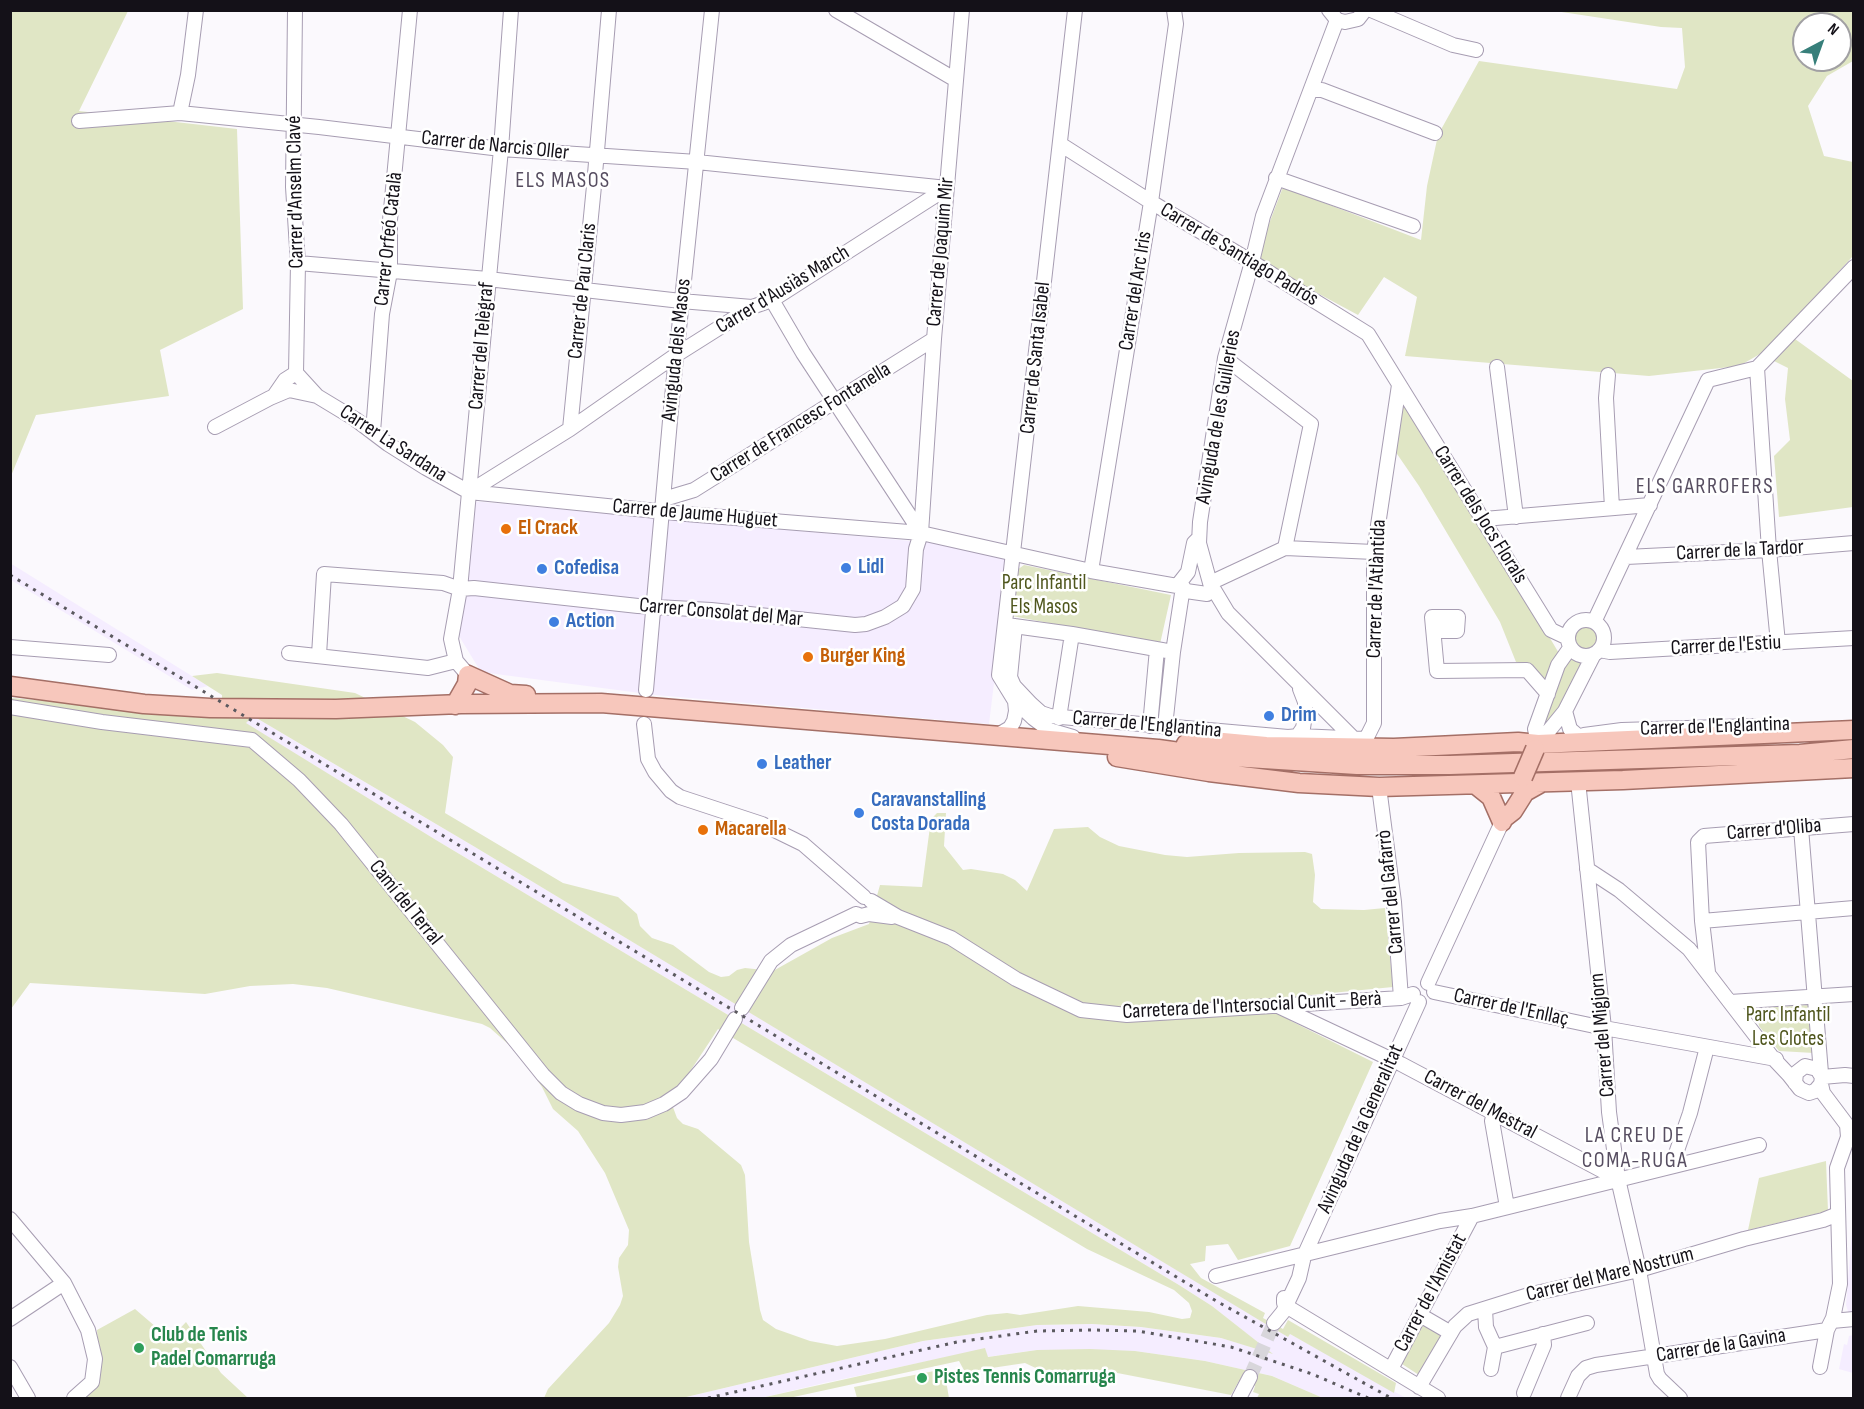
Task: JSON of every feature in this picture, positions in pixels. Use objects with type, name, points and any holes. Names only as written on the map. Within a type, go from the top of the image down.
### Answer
[{"type":"main road","points":[[455,705],[467,684],[468,675],[510,694],[537,696],[550,702]]},
{"type":"main road","points":[[10,687],[144,704],[210,708],[336,708],[550,702],[600,704],[1158,749],[1201,755],[1345,764],[1450,765],[1800,754],[1854,749]]},
{"type":"main road","points":[[1158,749],[1173,744],[1294,741],[1362,741],[1394,748],[1518,742],[1537,746],[1580,738],[1854,730]]},
{"type":"main road","points":[[1082,744],[1090,753],[1209,772],[1299,783],[1379,787],[1521,780],[1578,781],[1854,768]]},
{"type":"main road","points":[[1503,820],[1537,746]]},
{"type":"main road","points":[[1503,820],[1513,811],[1525,792],[1544,782]]},
{"type":"main road","points":[[1476,784],[1491,797],[1503,820]]},
{"type":"street","points":[[180,113],[188,75],[196,10]]},
{"type":"street","name":"Carrer d'Anselm Clavé","points":[[295,10],[293,187],[298,263],[296,373]]},
{"type":"street","name":"Carrer Orfeó Català","points":[[373,432],[382,314],[390,272],[390,220],[410,10]]},
{"type":"street","name":"Carrer del Telègraf","points":[[456,661],[451,639],[460,589],[501,149],[511,10]]},
{"type":"street","name":"Carrer de Pau Claris","points":[[570,429],[609,10]]},
{"type":"street","name":"Avinguda dels Masos","points":[[646,690],[681,302],[712,10]]},
{"type":"street","points":[[836,10],[956,80]]},
{"type":"street","name":"Carrer de Joaquim Mir","points":[[921,533],[934,339],[962,10]]},
{"type":"street","name":"Carrer de Santa Isabel","points":[[1074,10],[1014,553],[1010,626],[999,675],[1015,701],[1049,730],[1082,739],[1082,744]]},
{"type":"street","name":"Carrer del Arc Iris","points":[[1091,571],[1151,202],[1176,24],[1174,10]]},
{"type":"street","points":[[1333,15],[1352,22],[1358,19],[1365,10]]},
{"type":"street","points":[[1371,10],[1454,45],[1476,50]]},
{"type":"street","name":"Avinguda de les Guilleries","points":[[1333,15],[1312,90],[1263,216],[1225,358],[1200,522],[1200,537],[1201,555],[1210,588],[1228,613],[1300,687],[1362,741]]},
{"type":"street","points":[[1312,90],[1322,90],[1435,133]]},
{"type":"street","name":"Carrer de Narcis Oller","points":[[79,121],[180,113],[501,149],[697,162],[947,188]]},
{"type":"street","name":"Carrer de Santiago Padrós","points":[[1060,144],[1368,334],[1399,385]]},
{"type":"street","points":[[1276,178],[1413,226]]},
{"type":"street","name":"Carrer d'Ausiàs March","points":[[469,492],[570,429],[752,307],[772,300],[947,188]]},
{"type":"street","points":[[298,263],[488,279],[681,302],[752,307]]},
{"type":"street","points":[[1594,622],[1708,380],[1757,368],[1854,267]]},
{"type":"street","points":[[772,300],[834,401],[921,533]]},
{"type":"street","name":"Carrer de Francesc Fontanella","points":[[663,505],[694,490],[934,339]]},
{"type":"street","points":[[1225,358],[1311,424],[1286,548]]},
{"type":"street","points":[[1497,367],[1516,517]]},
{"type":"street","points":[[1757,368],[1769,550],[1778,643]]},
{"type":"street","name":"Carrer La Sardana","points":[[274,396],[285,380],[296,373],[317,396],[356,419],[426,468],[469,492]]},
{"type":"street","points":[[1608,375],[1606,398],[1612,508]]},
{"type":"street","name":"Carrer dels Jocs Florals","points":[[1399,385],[1551,630],[1569,643]]},
{"type":"street","name":"Carrer de l'Atlàntida","points":[[1362,741],[1374,723],[1374,552],[1399,385]]},
{"type":"street","name":"Carrer La Sardana","points":[[215,427],[289,390],[317,396]]},
{"type":"street","points":[[686,514],[694,490]]},
{"type":"street","name":"Carrer de Jaume Huguet","points":[[469,492],[663,505],[686,514],[921,533],[1091,571],[1180,587],[1186,591],[1210,588]]},
{"type":"street","points":[[900,501],[909,501],[924,493]]},
{"type":"street","points":[[1484,519],[1650,505]]},
{"type":"street","name":"Carrer Consolat del Mar","points":[[319,655],[324,574],[443,583],[460,589],[474,588],[855,625],[866,624],[885,617],[903,606],[913,589],[916,549],[921,533]]},
{"type":"street","points":[[1165,726],[1173,652],[1181,606],[1180,587],[1188,572],[1194,543],[1200,537]]},
{"type":"street","name":"Carrer de la Tardor","points":[[1626,557],[1854,543]]},
{"type":"street","points":[[1181,606],[1201,599],[1210,588],[1286,548],[1374,552]]},
{"type":"street","points":[[1587,620],[1594,622],[1603,633],[1603,643],[1565,711],[1537,746],[1535,729],[1558,665],[1569,643],[1571,628],[1587,620]]},
{"type":"street","points":[[1010,626],[1072,634],[1173,652]]},
{"type":"street","name":"Carrer de l'Englantina","points":[[1010,626],[1010,671],[1014,686],[1041,713],[1059,718],[1288,737],[1294,741]]},
{"type":"street","points":[[1435,631],[1437,671],[1527,670],[1548,694]]},
{"type":"street","points":[[1059,718],[1072,634]]},
{"type":"street","name":"Carrer de l'Estiu","points":[[1597,652],[1854,638]]},
{"type":"street","points":[[1569,643],[1581,655],[1597,652]]},
{"type":"street","points":[[10,647],[109,655]]},
{"type":"street","points":[[1150,726],[1157,649]]},
{"type":"street","points":[[289,653],[428,668],[456,661],[468,675]]},
{"type":"street","points":[[1294,741],[1303,728],[1305,715],[1305,702],[1300,687]]},
{"type":"street","points":[[996,736],[1010,728],[1014,721],[1015,701]]},
{"type":"street","name":"Camí del Terral","points":[[10,707],[102,722],[252,740],[298,780],[340,824],[543,1075],[561,1093],[579,1104],[603,1113],[621,1115],[645,1112],[664,1104],[682,1092],[711,1059],[771,961],[791,945],[863,905]]},
{"type":"street","points":[[1565,711],[1567,723],[1580,738]]},
{"type":"street","name":"Carrer de l'Englantina","points":[[1580,738],[1622,730],[1854,722]]},
{"type":"street","points":[[1374,723],[1394,748]]},
{"type":"street","points":[[644,724],[648,759],[664,783],[685,797],[762,824],[803,844],[848,884],[863,905]]},
{"type":"street","name":"Carrer del Migjorn","points":[[1578,781],[1604,1028],[1609,1112],[1618,1179],[1639,1270],[1657,1374]]},
{"type":"street","name":"Carrer del Gafarrò","points":[[1379,787],[1394,902],[1411,998]]},
{"type":"street","points":[[1411,998],[1429,1002],[1431,988],[1503,820]]},
{"type":"street","name":"Carrer d'Oliba","points":[[1702,921],[1698,842],[1704,836],[1854,824]]},
{"type":"street","points":[[1587,869],[1619,890],[1681,940],[1772,1057],[1800,1089],[1809,1093],[1815,1091],[1815,1074],[1820,1055],[1802,828]]},
{"type":"street","name":"Carretera de l'Intersocial Cunit - Berà","points":[[863,905],[951,938],[1016,980],[1081,1010],[1127,1015],[1411,998]]},
{"type":"street","points":[[1708,972],[1702,921],[1854,909]]},
{"type":"street","points":[[1681,940],[1692,942],[1704,936]]},
{"type":"street","name":"Carrer de l'Enllaç","points":[[1431,988],[1604,1028],[1772,1057],[1815,1074],[1854,1076]]},
{"type":"street","points":[[1730,1002],[1854,994]]},
{"type":"street","name":"Avinguda de la Generalitat","points":[[1300,1261],[1299,1278],[1286,1306],[1274,1323],[1273,1314],[1393,1060],[1411,998]]},
{"type":"street","points":[[1313,1003],[1316,1016],[1324,1026]]},
{"type":"street","name":"Carrer del Mestral","points":[[1274,1005],[1324,1026],[1393,1060],[1618,1179]]},
{"type":"street","points":[[1672,1165],[1690,1113],[1707,1047]]},
{"type":"street","points":[[1796,1083],[1796,1073],[1815,1074]]},
{"type":"street","points":[[1815,1074],[1823,1093],[1837,1114],[1848,1125],[1848,1137],[1837,1168],[1840,1284],[1820,1367]]},
{"type":"street","points":[[1494,1112],[1492,1121],[1507,1207]]},
{"type":"street","points":[[1216,1276],[1300,1261],[1440,1221],[1472,1216],[1759,1145]]},
{"type":"street","name":"Carrer del Mare Nostrum","points":[[1468,1314],[1532,1294],[1639,1270],[1660,1262],[1824,1220],[1838,1214]]},
{"type":"street","name":"Carrer de l'Amistat","points":[[1391,1369],[1472,1216]]},
{"type":"street","points":[[12,1223],[64,1283],[88,1330],[95,1359],[92,1382],[74,1398]]},
{"type":"street","points":[[10,1319],[64,1283]]},
{"type":"street","points":[[1286,1306],[1438,1398]]},
{"type":"street","points":[[1485,1309],[1486,1327],[1496,1347],[1491,1369]]},
{"type":"street","points":[[1419,1387],[1455,1326],[1468,1314],[1478,1324],[1486,1327]]},
{"type":"street","points":[[1420,1315],[1451,1333]]},
{"type":"street","name":"Carrer de la Gavina","points":[[1568,1398],[1578,1376],[1586,1368],[1596,1365],[1654,1358],[1770,1338],[1854,1319]]},
{"type":"street","points":[[1496,1347],[1587,1323]]},
{"type":"street","points":[[1524,1393],[1544,1345],[1543,1334]]},
{"type":"street","name":"Carrer de la Gavina","points":[[1616,1362],[1641,1367],[1657,1374]]},
{"type":"street","points":[[10,1367],[28,1398]]},
{"type":"street","points":[[1657,1374],[1659,1379],[1680,1398]]},
{"type":"street","points":[[1239,1398],[1250,1377]]},
{"type":"shaded area","points":[[471,501],[933,543],[1009,560],[989,724],[655,695],[481,672],[459,636]]},
{"type":"shaded area","points":[[10,563],[208,686],[192,690],[11,580]]},
{"type":"shaded area","points":[[253,716],[475,847],[1288,1337],[1290,1334],[1406,1398],[1323,1398],[1272,1376],[1205,1361],[1135,1351],[1037,1350],[987,1357],[985,1349],[761,1398],[682,1398],[923,1341],[1037,1325],[1092,1324],[1141,1327],[1221,1338],[1271,1353],[1212,1306],[1179,1285],[245,723]]},
{"type":"shaded area","points":[[1853,1219],[1853,1314],[1849,1314],[1846,1305]]},
{"type":"shaded area","points":[[1854,1335],[1853,1373],[1839,1369],[1844,1344],[1847,1345],[1849,1336]]},
{"type":"green space","points":[[11,11],[128,11],[79,111],[237,129],[243,309],[160,350],[169,396],[36,415],[11,476]]},
{"type":"green space","points":[[1555,11],[1853,11],[1852,62],[1852,12],[1792,12],[1792,72],[1834,72],[1827,76],[1808,106],[1824,156],[1853,162],[1853,256],[1784,331],[1853,381],[1853,507],[1779,517],[1774,456],[1790,440],[1785,399],[1788,368],[1760,354],[1739,366],[1649,376],[1405,356],[1417,297],[1384,277],[1358,315],[1258,261],[1283,187],[1421,240],[1427,186],[1438,135],[1479,61],[1677,89],[1685,67],[1682,28]]},
{"type":"green space","points":[[1404,393],[1560,655],[1546,686],[1532,666],[1516,662],[1500,622],[1419,486],[1395,451]]},
{"type":"green space","name":"Parc Infantil Els Masos","points":[[1024,565],[1171,595],[1160,644],[1012,616],[1017,570]]},
{"type":"green space","points":[[1585,627],[1594,630],[1597,639],[1594,648],[1585,651],[1576,648],[1573,639],[1576,630]]},
{"type":"green space","points":[[1570,658],[1582,661],[1584,670],[1549,726],[1545,722],[1547,710],[1566,662]]},
{"type":"green space","points":[[217,673],[355,693],[415,722],[443,745],[453,757],[445,813],[563,883],[618,897],[637,914],[640,926],[652,938],[673,945],[709,972],[721,977],[729,976],[745,968],[773,971],[832,938],[869,924],[880,885],[922,887],[931,819],[937,813],[946,813],[944,846],[963,870],[1003,874],[1015,880],[1027,891],[1054,829],[1088,827],[1100,837],[1119,846],[1165,855],[1187,857],[1239,853],[1305,852],[1312,854],[1315,875],[1313,902],[1321,909],[1385,908],[1393,987],[1290,997],[1291,1021],[1373,1062],[1290,1246],[1238,1260],[1228,1244],[1206,1246],[1205,1261],[1190,1264],[1201,1278],[1265,1313],[1263,1318],[1283,1329],[1288,1320],[1396,1383],[1394,1393],[1290,1334],[1288,1337],[1264,1323],[475,847],[253,716],[246,723],[436,840],[1179,1285],[1212,1306],[1273,1354],[1221,1338],[1141,1327],[1092,1324],[1037,1325],[923,1341],[682,1398],[544,1398],[548,1389],[609,1323],[620,1305],[623,1296],[618,1267],[619,1258],[628,1245],[629,1230],[605,1173],[578,1131],[553,1109],[542,1087],[517,1052],[490,1028],[482,1024],[327,988],[293,984],[250,986],[205,994],[30,983],[11,1009],[11,698],[222,714],[222,695],[192,676]],"holes":[[[718,1029],[1087,1249],[1174,1290],[1189,1303],[1192,1311],[1190,1318],[1182,1319],[1149,1312],[1078,1306],[1020,1315],[1007,1313],[987,1315],[885,1339],[837,1346],[810,1341],[776,1329],[763,1320],[760,1310],[749,1242],[745,1175],[741,1165],[698,1129],[683,1124],[677,1118],[671,1102],[672,1093],[683,1082]]]},
{"type":"green space","name":"Parc Infantil Les Clotes","points":[[1809,1005],[1814,1053],[1779,1051],[1759,1026],[1757,1014],[1761,1008]]},
{"type":"green space","points":[[1826,1161],[1828,1211],[1748,1230],[1759,1178]]},
{"type":"green space","name":"Club de Tenis Padel Comarruga","points":[[135,1309],[170,1339],[186,1322],[221,1373],[248,1398],[82,1398],[99,1365],[97,1330]]},
{"type":"green space","points":[[1423,1325],[1442,1336],[1419,1375],[1402,1364]]},
{"type":"green space","points":[[985,1348],[988,1357],[1037,1350],[1090,1349],[1135,1351],[1205,1361],[1272,1376],[1323,1398],[1257,1398],[1259,1394],[1253,1392],[1255,1386],[1239,1381],[1231,1395],[1107,1371],[1042,1371],[1025,1363],[965,1372],[959,1361],[789,1398],[761,1398]]},
{"type":"green space","name":"Pistes Tennis Comarruga","points":[[944,1369],[949,1398],[857,1398],[854,1387]]},
{"type":"tunnel","points":[[1250,1377],[1274,1323]]},
{"type":"railway","points":[[10,575],[1218,1302],[1391,1398]]},
{"type":"railway","points":[[708,1398],[957,1342],[1037,1331],[1093,1330],[1138,1331],[1231,1347],[1312,1374],[1368,1398]]},
{"type":"place","name":"El Crack","points":[[506,529]]},
{"type":"place","name":"Lidl","points":[[846,568]]},
{"type":"place","name":"Cofedisa","points":[[542,569]]},
{"type":"place","name":"Action","points":[[554,622]]},
{"type":"place","name":"Burger King","points":[[808,657]]},
{"type":"place","name":"Drim","points":[[1269,716]]},
{"type":"place","name":"Leather","points":[[762,764]]},
{"type":"place","name":"Caravanstalling Costa Dorada","points":[[859,813]]},
{"type":"place","name":"Macarella","points":[[703,830]]},
{"type":"place","name":"Club de Tenis Padel Comarruga","points":[[139,1348]]},
{"type":"place","name":"Pistes Tennis Comarruga","points":[[922,1378]]},
{"type":"district","name":"ELS MASOS","points":[[563,181]]},
{"type":"district","name":"ELS GARROFERS","points":[[1705,487]]},
{"type":"district","name":"LA CREU DE COMA-RUGA","points":[[1635,1148]]}]
